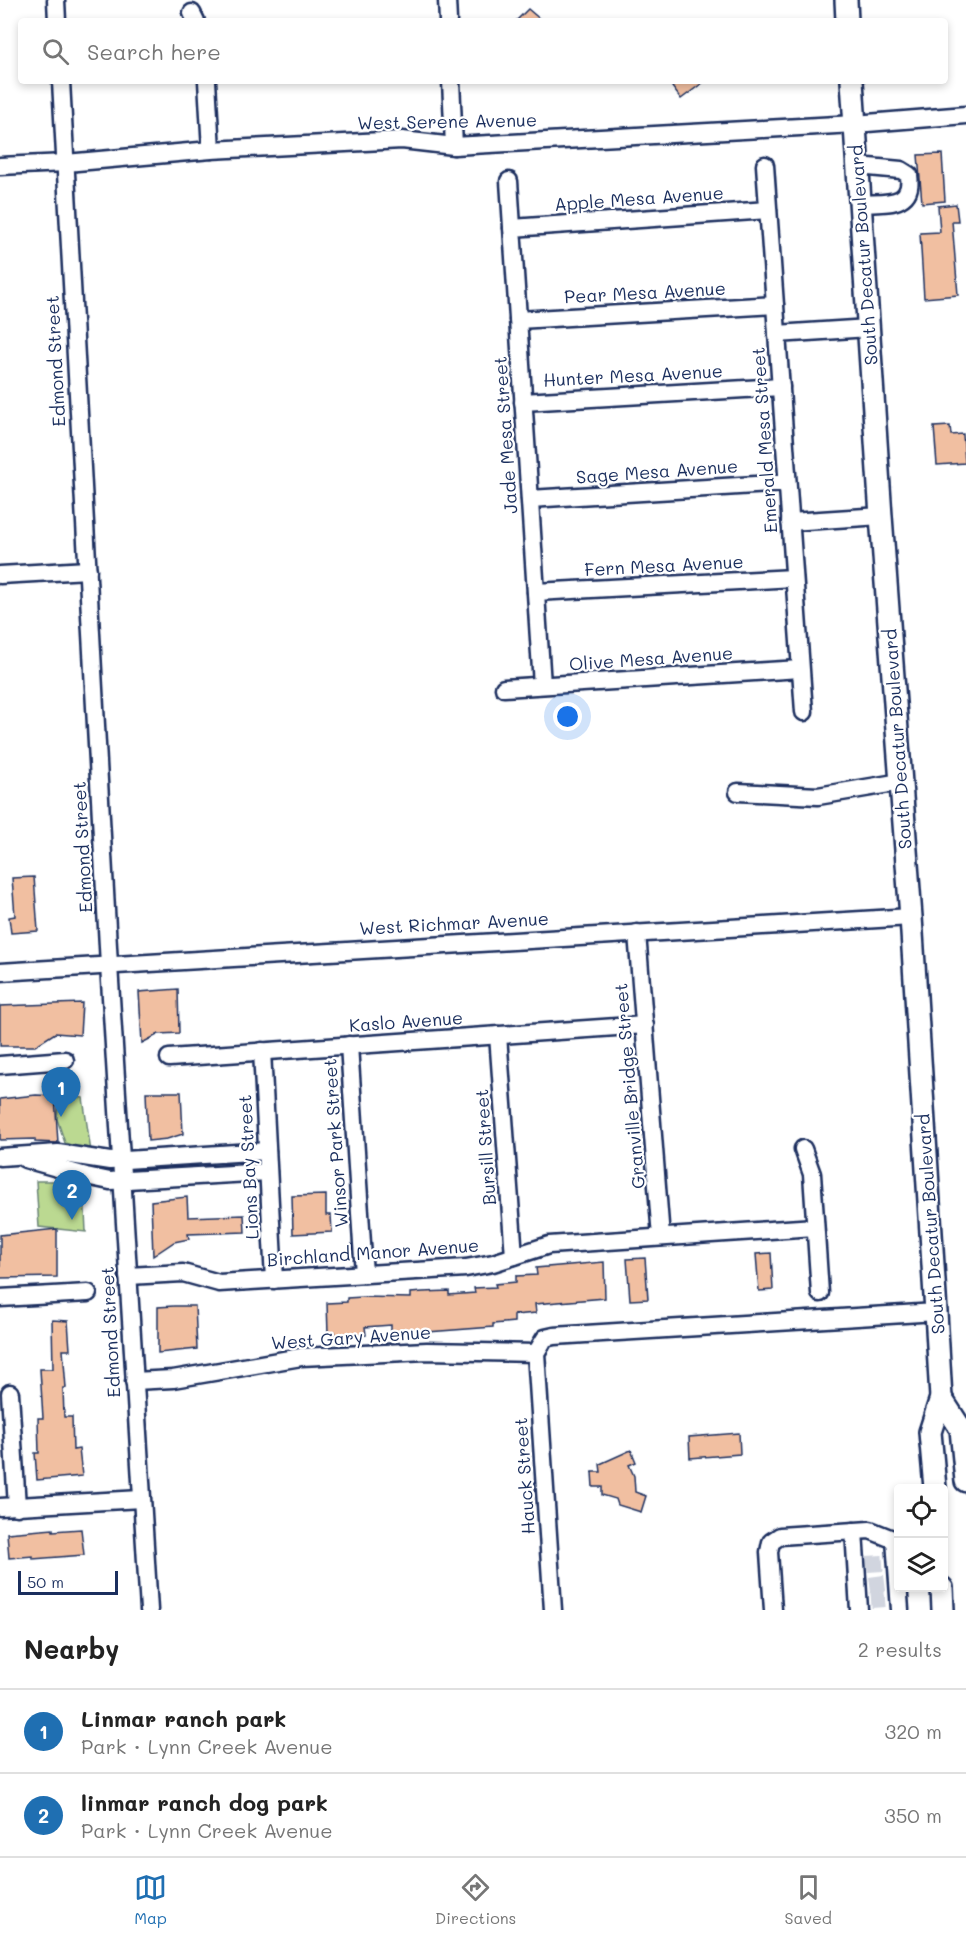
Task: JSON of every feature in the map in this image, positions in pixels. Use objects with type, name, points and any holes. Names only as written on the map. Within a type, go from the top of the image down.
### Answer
[{"type":"main road","points":[[846,0],[848,18]]},
{"type":"main road","name":"South Decatur Boulevard","points":[[852,84],[911,917],[936,1312],[941,1398],[930,1432],[935,1484]]},
{"type":"main road","name":"South Decatur Boulevard","points":[[941,1398],[961,1429],[966,1481]]},
{"type":"main road","points":[[942,1592],[943,1610]]},
{"type":"street","points":[[56,0],[57,18]]},
{"type":"street","points":[[447,0],[448,18]]},
{"type":"street","name":"Edmond Street","points":[[61,84],[109,964],[149,1610]]},
{"type":"street","points":[[207,84],[211,150]]},
{"type":"street","points":[[451,84],[454,146]]},
{"type":"street","name":"West Serene Avenue","points":[[0,166],[66,163],[211,150],[402,140],[454,146],[855,124],[966,115]]},
{"type":"street","name":"Emerald Mesa Street","points":[[765,165],[804,712]]},
{"type":"street","points":[[858,166],[901,170],[909,175],[910,184],[908,195],[901,200],[861,204]]},
{"type":"street","name":"Jade Mesa Street","points":[[509,182],[542,685]]},
{"type":"street","name":"Apple Mesa Avenue","points":[[512,228],[768,210]]},
{"type":"street","name":"Pear Mesa Avenue","points":[[518,320],[775,305]]},
{"type":"street","points":[[777,334],[869,328]]},
{"type":"street","name":"Hunter Mesa Avenue","points":[[524,402],[781,387]]},
{"type":"street","name":"Sage Mesa Avenue","points":[[530,499],[787,483]]},
{"type":"street","points":[[790,522],[881,516]]},
{"type":"street","points":[[0,575],[88,570]]},
{"type":"street","name":"Fern Mesa Avenue","points":[[536,592],[794,578]]},
{"type":"street","name":"Olive Mesa Avenue","points":[[504,688],[800,669]]},
{"type":"street","points":[[738,792],[818,796],[901,782]]},
{"type":"street","name":"West Richmar Avenue","points":[[0,972],[911,917]]},
{"type":"street","name":"Granville Bridge Street","points":[[637,933],[661,1237]]},
{"type":"street","name":"Kaslo Avenue","points":[[169,1058],[645,1025]]},
{"type":"street","name":"Bursill Street","points":[[498,1035],[514,1256]]},
{"type":"street","name":"Winsor Park Street","points":[[349,1045],[364,1274]]},
{"type":"street","name":"Lions Bay Street","points":[[262,1052],[274,1280]]},
{"type":"street","points":[[0,1065],[65,1060]]},
{"type":"street","points":[[803,1149],[812,1174],[820,1293]]},
{"type":"street","points":[[8,1157],[121,1161],[267,1151]]},
{"type":"street","points":[[224,1154],[226,1174]]},
{"type":"street","points":[[56,1160],[102,1180],[268,1172]]},
{"type":"street","name":"Birchland Manor Avenue","points":[[128,1276],[183,1273],[219,1284],[466,1268],[487,1265],[549,1245],[815,1227]]},
{"type":"street","points":[[0,1298],[88,1293]]},
{"type":"street","name":"West Gary Avenue","points":[[134,1381],[173,1379],[301,1357],[539,1347],[545,1338],[554,1336],[936,1312]]},
{"type":"street","name":"Hauck Street","points":[[539,1347],[553,1610]]},
{"type":"street","points":[[10,1393],[8,1507],[141,1499]]},
{"type":"street","points":[[773,1610],[769,1552],[771,1542],[780,1536],[870,1530],[894,1538]]},
{"type":"street","points":[[854,1531],[876,1563],[878,1595]]},
{"type":"street","points":[[878,1595],[876,1563],[894,1542]]},
{"type":"green space","points":[[59,1095],[83,1098],[91,1152],[65,1143],[57,1119]]},
{"type":"green space","points":[[36,1181],[55,1181],[84,1189],[86,1232],[39,1227]]},
{"type":"building","points":[[528,9],[538,18],[519,18]]},
{"type":"building","points":[[676,84],[701,84],[681,99],[672,87]]},
{"type":"building","points":[[942,154],[945,201],[922,203],[918,155]]},
{"type":"building","points":[[956,204],[958,221],[952,221],[958,295],[924,298],[920,233],[940,232],[938,206]]},
{"type":"building","points":[[950,426],[951,435],[963,434],[965,463],[937,465],[934,427]]},
{"type":"building","points":[[34,877],[38,931],[11,933],[9,917],[15,916],[12,878]]},
{"type":"building","points":[[178,989],[179,1033],[159,1034],[142,1043],[139,992]]},
{"type":"building","points":[[82,1003],[80,1035],[55,1033],[35,1046],[0,1046],[0,1006]]},
{"type":"building","points":[[146,1092],[181,1092],[183,1134],[148,1141]]},
{"type":"building","points":[[36,1095],[55,1096],[58,1143],[35,1142],[35,1139],[0,1140],[0,1099]]},
{"type":"building","points":[[326,1195],[326,1215],[331,1215],[332,1232],[293,1234],[292,1196]]},
{"type":"building","points":[[187,1197],[188,1217],[244,1215],[245,1232],[188,1234],[189,1239],[174,1242],[153,1256],[151,1201]]},
{"type":"building","points":[[57,1229],[57,1277],[0,1278],[0,1235]]},
{"type":"building","points":[[771,1253],[773,1290],[759,1291],[756,1254]]},
{"type":"building","points":[[645,1258],[648,1299],[630,1300],[627,1259]]},
{"type":"building","points":[[604,1262],[605,1298],[535,1304],[536,1313],[514,1315],[514,1322],[493,1324],[493,1327],[414,1333],[391,1333],[391,1325],[365,1327],[366,1335],[335,1337],[335,1332],[328,1333],[327,1303],[347,1302],[347,1298],[363,1297],[411,1298],[411,1293],[423,1292],[449,1291],[449,1295],[475,1293],[474,1288],[496,1287],[495,1284],[516,1282],[516,1276],[537,1275],[536,1268]]},
{"type":"building","points":[[195,1306],[197,1349],[158,1353],[158,1307]]},
{"type":"building","points":[[52,1320],[68,1321],[70,1350],[63,1350],[66,1388],[63,1388],[64,1417],[72,1417],[73,1450],[79,1449],[82,1476],[37,1480],[35,1453],[39,1453],[38,1418],[43,1418],[40,1369],[53,1369]]},
{"type":"building","points":[[739,1433],[740,1454],[690,1458],[689,1437]]},
{"type":"building","points":[[631,1450],[636,1462],[629,1465],[634,1476],[635,1492],[646,1496],[641,1512],[618,1505],[616,1499],[602,1495],[602,1487],[593,1487],[592,1472],[601,1472],[600,1464]]},
{"type":"building","points":[[53,1529],[53,1531],[81,1529],[84,1555],[33,1559],[33,1556],[9,1558],[7,1533]]},
{"type":"tunnel","points":[[867,1564],[883,1563]]},
{"type":"tunnel","points":[[870,1585],[885,1583]]},
{"type":"tunnel","points":[[871,1600],[885,1599]]},
{"type":"place","name":"Linmar ranch park","points":[[61,1117]]},
{"type":"place","name":"linmar ranch dog park","points":[[72,1220]]}]
